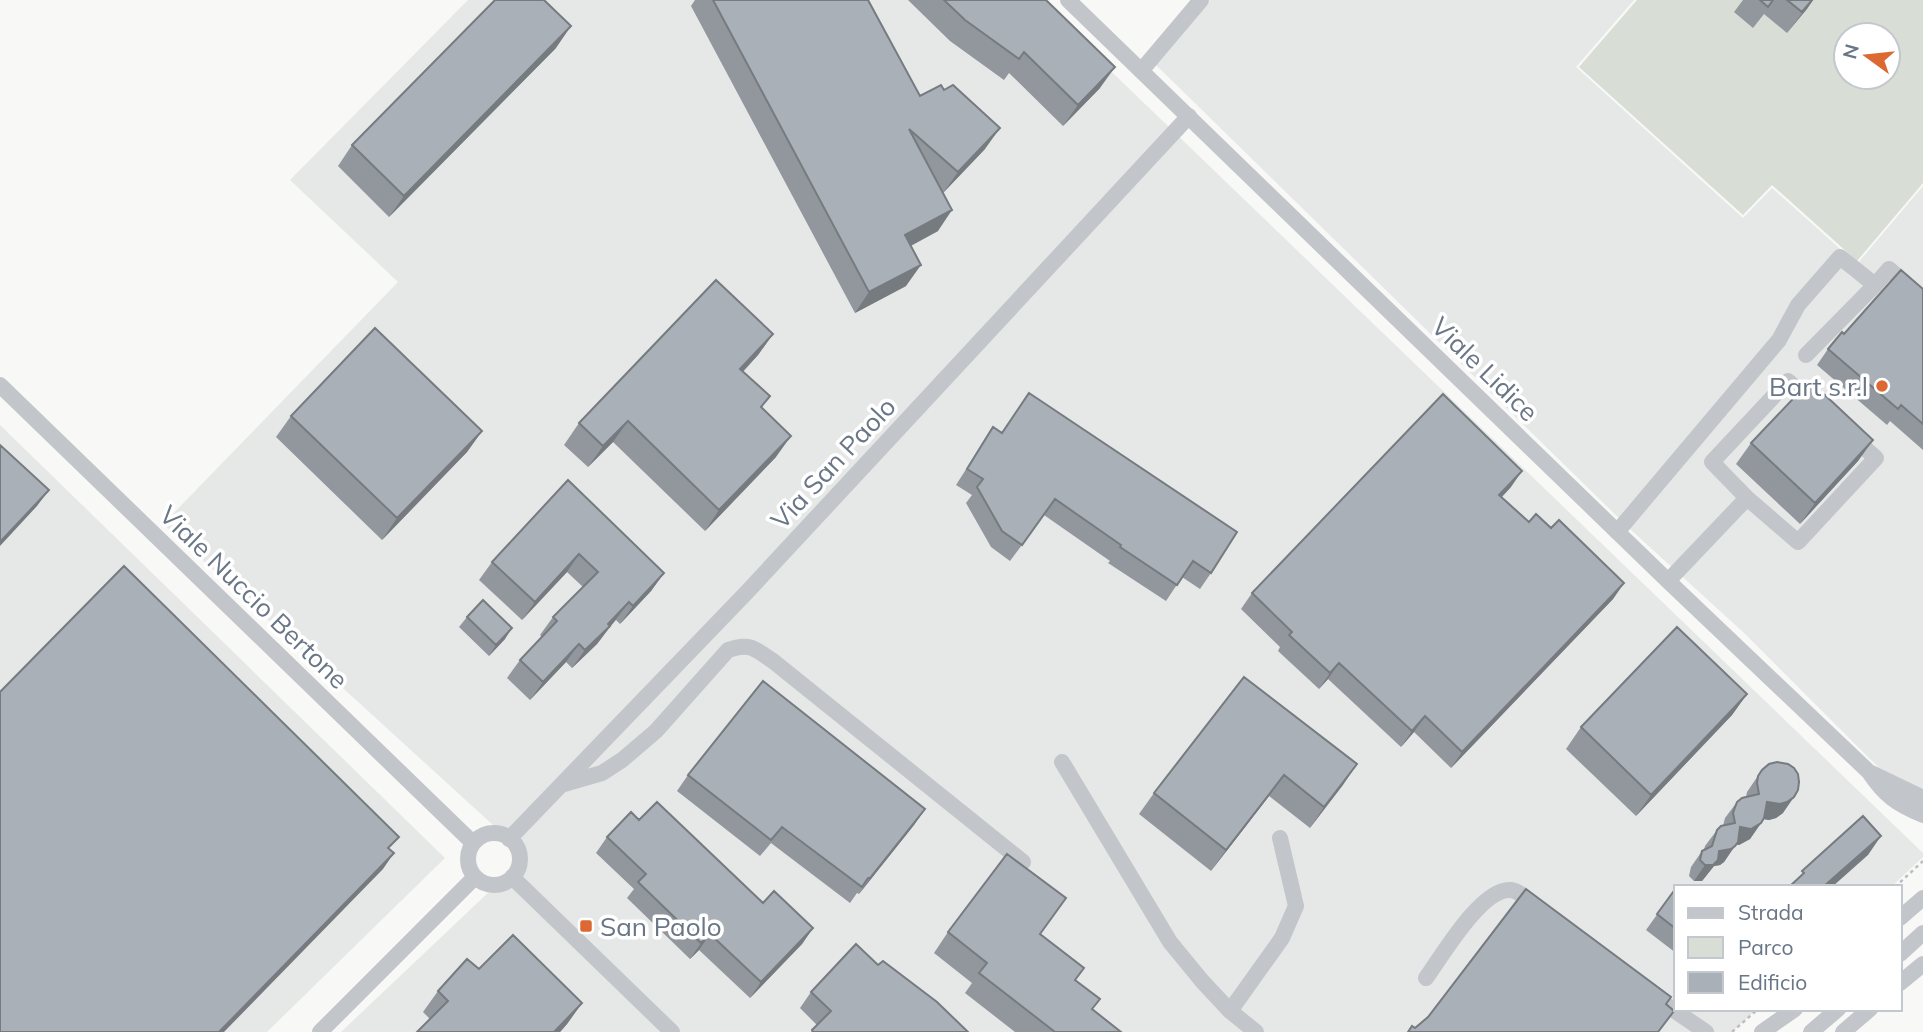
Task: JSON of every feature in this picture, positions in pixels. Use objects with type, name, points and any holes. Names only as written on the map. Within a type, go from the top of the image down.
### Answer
[{"type":"street","name":"Viale Lidice","points":[[1068,0],[1869,772],[1880,789],[1890,798],[1923,815]]},
{"type":"street","points":[[1141,71],[1201,0]]},
{"type":"street","name":"Via San Paolo","points":[[509,839],[747,592],[1189,116]]},
{"type":"street","points":[[1618,532],[1779,340],[1798,305],[1840,257],[1875,285]]},
{"type":"street","points":[[1806,355],[1889,270],[1923,299]]},
{"type":"street","points":[[1788,381],[1876,458],[1798,542],[1747,498],[1712,462],[1788,381]]},
{"type":"street","name":"Viale Nuccio Bertone","points":[[0,385],[473,844]]},
{"type":"street","points":[[1668,581],[1747,498]]},
{"type":"street","points":[[561,785],[602,773],[622,760],[656,731],[728,650],[740,645],[753,647],[1023,862]]},
{"type":"street","points":[[1062,762],[1170,942],[1202,981],[1256,1032]]},
{"type":"street","name":"Viale Lidice","points":[[1869,772],[1923,798]]},
{"type":"street","points":[[495,833],[509,839],[519,853],[517,870],[512,877],[505,882],[489,884],[475,877],[468,857],[473,844],[479,838],[495,833]]},
{"type":"street","points":[[1230,1010],[1282,938],[1296,906],[1280,838]]},
{"type":"street","points":[[320,1032],[475,877]]},
{"type":"street","points":[[512,877],[672,1032]]},
{"type":"street","points":[[1426,978],[1477,908],[1488,898],[1510,889],[1547,916]]},
{"type":"street","points":[[1902,916],[1923,898]]},
{"type":"street","points":[[1902,952],[1923,933]]},
{"type":"street","points":[[1902,981],[1923,964]]},
{"type":"street","points":[[1645,990],[1674,1010]]},
{"type":"street","points":[[1676,1011],[1706,1032]]},
{"type":"street","points":[[1762,1032],[1792,1011]]},
{"type":"street","points":[[1811,1032],[1836,1011]]},
{"type":"street","points":[[1843,1032],[1868,1011]]},
{"type":"path","points":[[1897,885],[1923,861]]},
{"type":"path","points":[[1732,1032],[1756,1011]]},
{"type":"shaded area","points":[[468,0],[1037,0],[1923,853],[1923,857],[1893,885],[1674,885],[1674,1011],[1755,1011],[1732,1032],[341,1032],[527,856],[163,524],[398,282],[290,180]]},
{"type":"shaded area","points":[[1210,0],[1634,0],[1576,67],[1743,218],[1772,188],[1857,264],[1923,186],[1923,789],[1882,771],[1743,632],[1630,529],[1156,65]]},
{"type":"shaded area","points":[[0,425],[445,858],[267,1032],[0,1032]]},
{"type":"green space","points":[[1637,0],[1923,0],[1923,183],[1857,261],[1772,185],[1743,215],[1579,67]]},
{"type":"building","points":[[495,0],[544,0],[571,26],[404,196],[352,145]]},
{"type":"building","points":[[713,0],[868,0],[920,96],[941,85],[944,90],[953,85],[1000,128],[958,172],[909,129],[952,210],[905,235],[921,265],[869,292]]},
{"type":"building","points":[[944,0],[1046,0],[1115,67],[1078,105],[1024,52],[1019,59],[965,20]]},
{"type":"building","points":[[1760,0],[1773,0],[1768,7]]},
{"type":"building","points":[[1787,0],[1812,0],[1802,12]]},
{"type":"building","name":"Bart s.r.l","points":[[1901,270],[1923,289],[1923,424],[1901,405],[1898,409],[1828,349]]},
{"type":"building","points":[[716,280],[773,334],[740,369],[770,396],[761,407],[791,436],[719,510],[628,421],[603,446],[579,423]]},
{"type":"building","points":[[375,328],[482,431],[397,518],[291,416]]},
{"type":"building","points":[[1810,381],[1873,440],[1815,503],[1751,443]]},
{"type":"building","points":[[1029,393],[1237,532],[1211,573],[1193,561],[1177,585],[1055,499],[1022,545],[1002,531],[977,487],[983,479],[967,469],[993,427],[1002,433]]},
{"type":"building","points":[[1443,394],[1522,471],[1499,495],[1529,522],[1536,514],[1551,528],[1559,520],[1624,583],[1462,752],[1425,716],[1412,731],[1339,663],[1330,673],[1289,635],[1292,632],[1252,593]]},
{"type":"building","points":[[0,445],[49,490],[0,542]]},
{"type":"building","points":[[568,480],[664,573],[633,606],[629,602],[608,624],[610,626],[585,650],[579,644],[543,682],[520,660],[557,621],[553,617],[598,572],[579,554],[535,602],[492,562]]},
{"type":"building","points":[[124,566],[399,837],[388,848],[394,853],[219,1032],[0,1032],[0,692]]},
{"type":"building","points":[[483,600],[512,628],[496,645],[467,617]]},
{"type":"building","points":[[1677,627],[1747,694],[1651,795],[1581,727]]},
{"type":"building","points":[[1244,677],[1357,764],[1324,807],[1284,775],[1226,850],[1154,793]]},
{"type":"building","points":[[763,681],[925,809],[862,887],[782,827],[771,840],[688,775]]},
{"type":"building","points":[[1769,764],[1788,764],[1798,774],[1798,790],[1794,797],[1780,804],[1767,802],[1761,823],[1751,829],[1740,827],[1735,846],[1719,851],[1718,860],[1713,865],[1705,865],[1700,860],[1702,851],[1712,846],[1721,826],[1735,823],[1733,813],[1737,802],[1759,794],[1758,776]]},
{"type":"building","points":[[657,802],[763,903],[774,891],[813,928],[761,982],[710,934],[701,943],[638,882],[646,874],[607,837],[631,812],[639,820]]},
{"type":"building","points":[[1863,816],[1881,836],[1825,885],[1791,885],[1804,873],[1802,871]]},
{"type":"building","points":[[1007,854],[1066,898],[1040,934],[1084,968],[1075,980],[1100,999],[1092,1009],[1121,1032],[1055,1032],[979,973],[987,963],[948,932]]},
{"type":"building","points":[[1526,889],[1671,997],[1666,1004],[1674,1011],[1658,1032],[1408,1032],[1412,1026],[1415,1028],[1428,1017]]},
{"type":"building","points":[[1674,891],[1674,927],[1657,914]]},
{"type":"building","points":[[513,935],[582,1003],[554,1032],[417,1032],[448,1001],[438,991],[467,959],[479,969]]},
{"type":"building","points":[[856,944],[878,965],[883,961],[937,1002],[968,1032],[813,1032],[831,1011],[811,992]]},
{"type":"place","name":"Bart s.r.l","points":[[1882,386]]},
{"type":"place","name":"San Paolo","points":[[586,926]]}]
